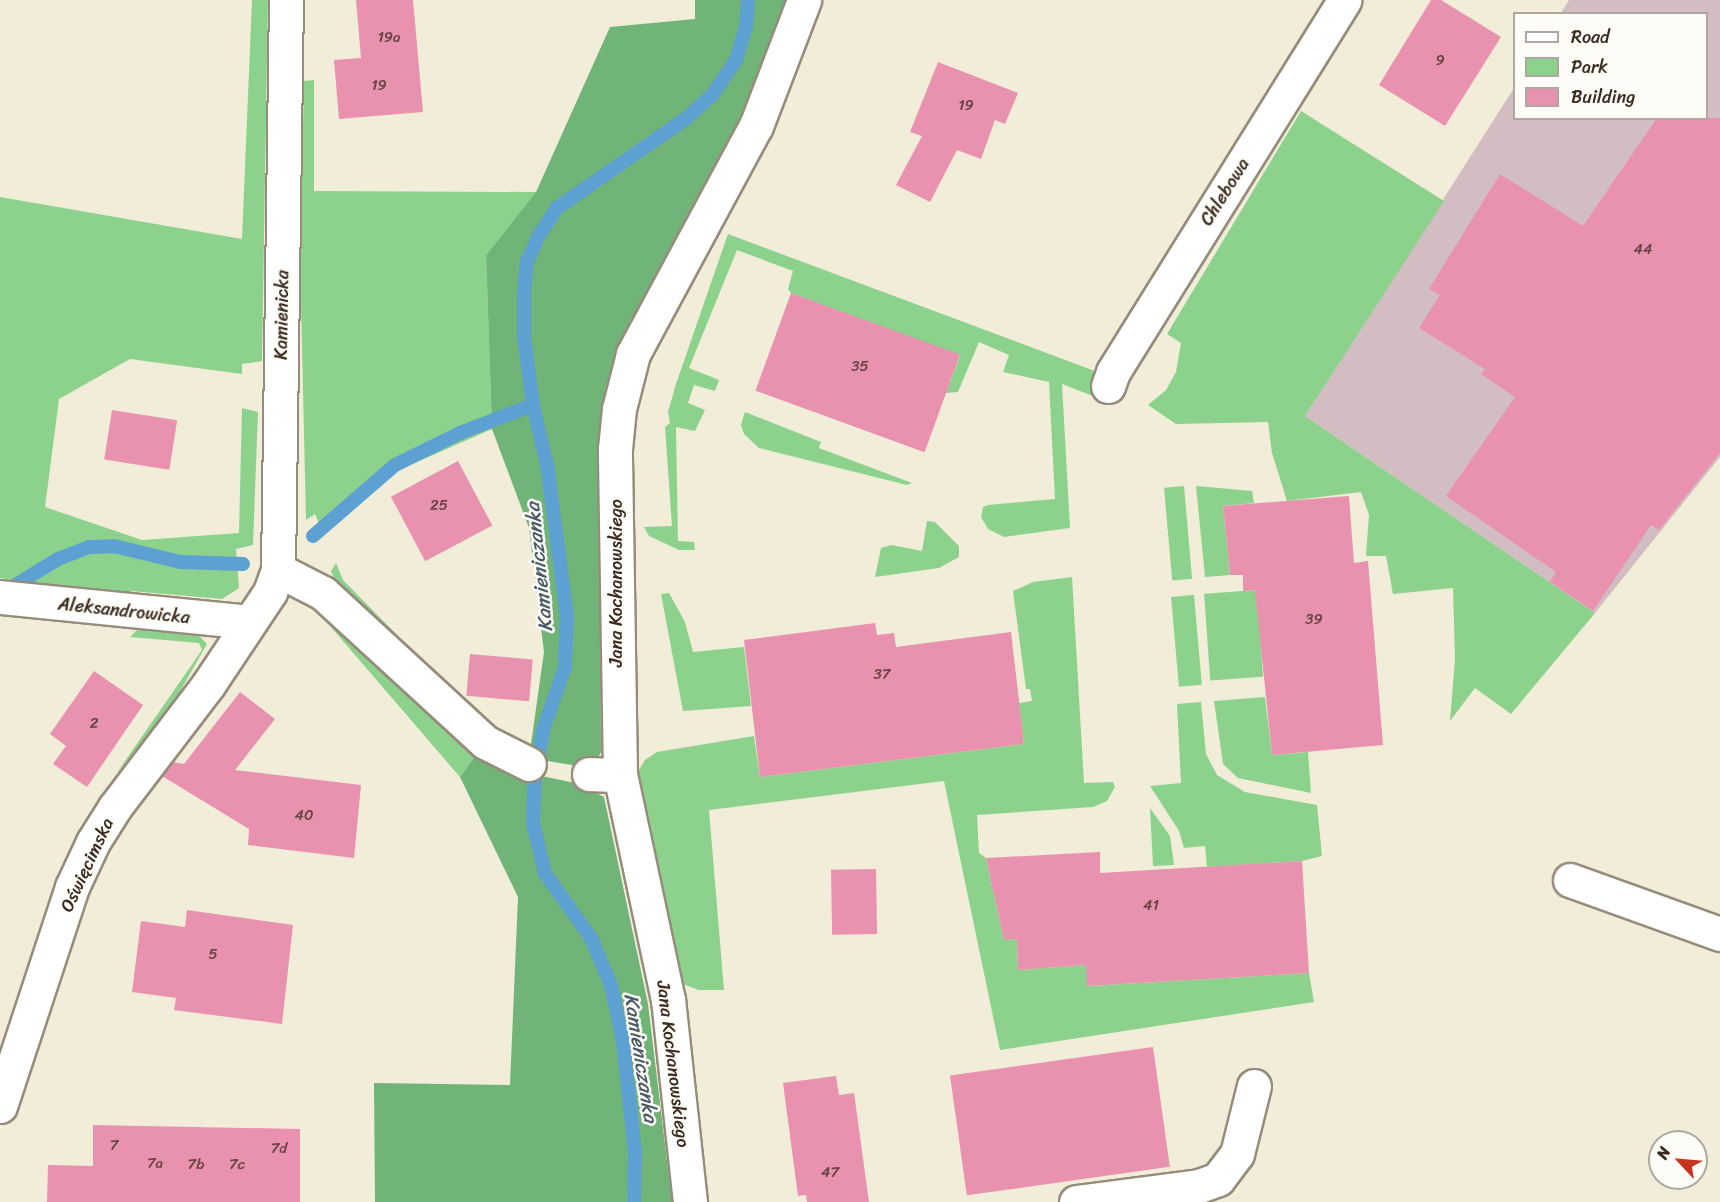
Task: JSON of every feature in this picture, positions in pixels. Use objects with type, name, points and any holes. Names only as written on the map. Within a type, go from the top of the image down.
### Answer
[{"type":"street","name":"Kamienicka","points":[[249,622],[270,592],[278,570],[286,0]]},
{"type":"street","name":"Jana Kochanowskiego","points":[[690,1202],[668,1000],[604,774],[615,567],[615,449],[619,409],[633,354],[756,126],[804,0]]},
{"type":"street","name":"Chlebowa","points":[[1108,386],[1113,372],[1345,0]]},
{"type":"street","points":[[278,570],[323,593],[485,742],[529,764]]},
{"type":"street","name":"Aleksandrowicka","points":[[14,599],[249,622]]},
{"type":"street","name":"Oświęcimska","points":[[0,1106],[72,887],[93,842],[115,807],[208,685],[249,622]]},
{"type":"street","points":[[1570,880],[1720,934]]},
{"type":"street","points":[[1076,1202],[1199,1186],[1218,1179],[1237,1154],[1254,1086]]},
{"type":"shaded area","points":[[1569,0],[1720,0],[1720,457],[1595,613],[1305,416],[1513,90],[1513,120],[1708,120],[1708,12],[1562,12]]},
{"type":"green space","points":[[252,0],[268,0],[262,361],[242,364],[242,374],[130,359],[59,399],[45,507],[142,540],[239,533],[242,408],[258,412],[253,545],[236,549],[239,588],[222,599],[131,591],[131,597],[0,578],[0,197],[242,239]]},
{"type":"green space","points":[[695,0],[787,0],[742,124],[640,303],[620,351],[600,465],[601,752],[596,762],[584,767],[529,758],[544,652],[529,528],[492,429],[486,255],[536,192],[610,27],[695,19]]},
{"type":"green space","points":[[314,80],[314,191],[536,192],[486,255],[492,429],[399,470],[323,533],[315,514],[306,520],[300,260],[304,81]]},
{"type":"green space","points":[[1301,111],[1444,201],[1305,416],[1595,613],[1511,714],[1475,688],[1450,721],[1455,659],[1453,588],[1393,594],[1386,556],[1366,556],[1369,515],[1361,492],[1287,501],[1272,453],[1268,422],[1176,424],[1148,405],[1166,390],[1176,372],[1181,343],[1167,334]]},
{"type":"green space","points":[[728,234],[1100,373],[1094,381],[1093,396],[1062,384],[1070,528],[1004,537],[988,529],[981,517],[983,507],[988,505],[1055,499],[1049,382],[1003,372],[1009,355],[979,342],[958,392],[946,393],[960,356],[791,293],[788,289],[793,271],[737,250],[689,368],[719,380],[715,391],[694,385],[688,403],[705,410],[695,431],[676,427],[678,541],[694,542],[695,550],[679,550],[649,536],[644,527],[672,526],[665,427],[670,423],[668,412],[676,384]]},
{"type":"green space","points":[[745,412],[821,442],[819,448],[912,483],[907,485],[759,448],[744,434],[741,425]]},
{"type":"green space","points":[[1184,486],[1192,579],[1172,580],[1164,488]]},
{"type":"green space","points":[[1196,486],[1252,491],[1254,503],[1223,506],[1230,575],[1205,577]]},
{"type":"green space","points":[[927,521],[935,522],[959,546],[959,557],[939,568],[875,577],[881,548],[891,545],[922,551]]},
{"type":"green space","points":[[336,563],[343,580],[509,749],[337,586],[331,571]]},
{"type":"green space","points":[[1072,577],[1084,783],[1113,782],[1115,787],[1107,801],[1093,807],[977,815],[979,853],[986,858],[1004,940],[1017,939],[1018,970],[1086,965],[1088,986],[1309,973],[1314,1002],[1000,1050],[944,781],[709,810],[724,990],[699,990],[675,981],[636,790],[637,773],[645,760],[657,752],[754,736],[760,777],[1024,744],[1019,703],[1032,701],[1030,689],[1026,689],[1013,591],[1033,582]]},
{"type":"green space","points":[[1257,590],[1263,677],[1210,680],[1204,594]]},
{"type":"green space","points":[[669,593],[685,622],[693,652],[744,647],[751,706],[683,711],[661,594]]},
{"type":"green space","points":[[1194,595],[1202,685],[1179,687],[1171,597]]},
{"type":"green space","points":[[324,619],[331,619],[480,749],[460,777]]},
{"type":"green space","points":[[137,630],[199,636],[207,644],[170,709],[116,774],[202,650],[199,643],[130,637]]},
{"type":"green space","points":[[1265,697],[1272,755],[1308,752],[1311,793],[1238,778],[1223,764],[1214,701]]},
{"type":"green space","points":[[1201,702],[1206,754],[1217,775],[1245,792],[1317,805],[1322,856],[1302,861],[1207,867],[1205,846],[1184,848],[1179,831],[1150,786],[1181,783],[1177,704]]},
{"type":"green space","points":[[480,749],[537,775],[580,784],[604,797],[648,1004],[672,1202],[375,1202],[374,1083],[510,1085],[518,897],[460,777]]},
{"type":"green space","points":[[1150,808],[1170,836],[1174,865],[1153,866]]},
{"type":"building","points":[[356,0],[413,0],[423,112],[339,119],[334,60],[361,58]]},
{"type":"building","points":[[1431,0],[1441,0],[1501,37],[1445,126],[1379,85]]},
{"type":"building","points":[[938,62],[1018,93],[1005,124],[995,120],[981,159],[957,150],[930,202],[896,185],[922,136],[910,132]]},
{"type":"building","points":[[1720,118],[1720,453],[1659,530],[1651,525],[1593,611],[1550,582],[1556,572],[1446,496],[1515,397],[1481,374],[1485,369],[1419,328],[1440,295],[1429,289],[1500,174],[1583,226],[1656,120]]},
{"type":"building","points":[[791,293],[960,355],[925,452],[755,391]]},
{"type":"building","points":[[112,410],[177,420],[169,470],[104,459]]},
{"type":"building","points":[[458,461],[492,525],[425,561],[391,497]]},
{"type":"building","points":[[1349,496],[1354,563],[1368,561],[1383,745],[1272,755],[1255,590],[1243,591],[1243,575],[1230,575],[1223,506]]},
{"type":"building","points":[[875,623],[877,635],[894,633],[896,647],[1011,632],[1024,744],[760,777],[744,640]]},
{"type":"building","points":[[470,654],[533,659],[529,701],[466,696]]},
{"type":"building","points":[[94,671],[143,705],[87,787],[53,764],[66,746],[50,734]]},
{"type":"building","points":[[240,692],[275,719],[235,770],[361,785],[354,858],[248,845],[249,829],[162,776],[173,762],[184,764]]},
{"type":"building","points":[[1100,852],[1100,873],[1302,861],[1309,973],[1087,986],[1086,965],[1018,970],[1017,939],[1004,940],[986,858]]},
{"type":"building","points":[[876,869],[877,934],[832,935],[831,870]]},
{"type":"building","points":[[187,910],[293,925],[282,1024],[174,1010],[176,998],[132,992],[141,921],[185,927]]},
{"type":"building","points":[[1153,1047],[1170,1167],[967,1195],[950,1076]]},
{"type":"building","points":[[836,1076],[839,1095],[854,1093],[869,1202],[807,1202],[806,1195],[798,1196],[783,1083]]},
{"type":"building","points":[[93,1125],[300,1129],[300,1202],[47,1202],[48,1165],[93,1166]]},
{"type":"waterway","name":"Kamieniczanka","points":[[634,1202],[635,1152],[623,1041],[611,985],[591,938],[545,873],[533,823],[535,773],[544,727],[565,667],[567,616],[547,465],[533,405],[524,337],[527,262],[538,237],[557,208],[687,118],[713,94],[736,60],[746,28],[748,0]]},
{"type":"waterway","points":[[313,536],[395,465],[460,433],[533,405]]},
{"type":"waterway","points":[[4,592],[58,559],[90,547],[114,546],[180,562],[243,564]]}]
